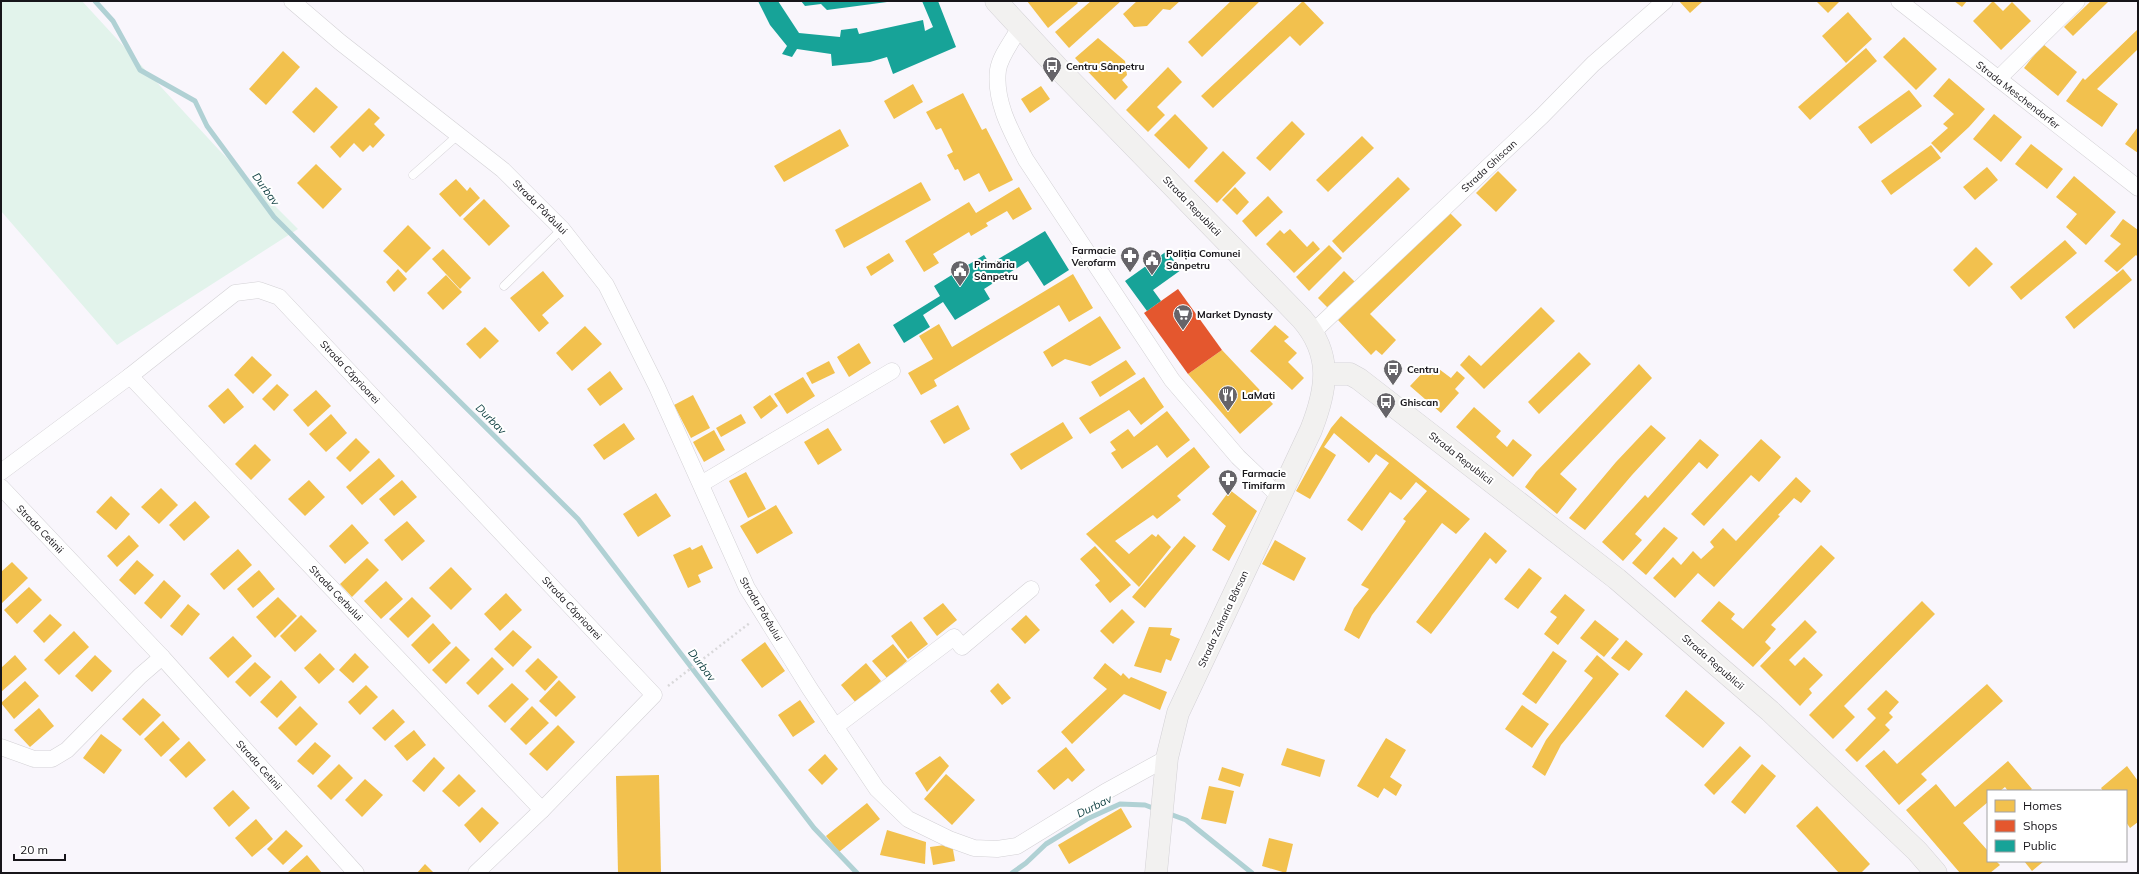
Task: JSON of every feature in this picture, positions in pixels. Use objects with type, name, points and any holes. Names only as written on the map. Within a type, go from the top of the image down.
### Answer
[{"type":"main road","name":"Strada Republicii","points":[[996,1],[1313,332],[1320,349],[1325,374],[1350,374],[1359,379],[1617,579],[1770,711],[1917,851],[1936,873]]},
{"type":"main road","name":"Strada Zaharia Bârsan","points":[[1156,873],[1167,758],[1178,713],[1311,430],[1320,406],[1325,374]]},
{"type":"street","name":"Strada Pârâului","points":[[292,1],[457,136],[503,170],[562,229],[606,285],[657,387],[747,588],[877,789],[908,819],[949,839],[974,848],[997,849],[1017,846],[1105,792],[1167,758]]},
{"type":"street","name":"Strada Ghiscan","points":[[1313,332],[1542,116],[1593,64],[1665,1]]},
{"type":"street","name":"Strada Meschendorfer","points":[[1899,1],[2138,188]]},
{"type":"street","points":[[1998,79],[2077,1]]},
{"type":"street","points":[[1020,27],[998,70],[999,91],[1004,111],[1026,160],[1172,380],[1227,445],[1280,497]]},
{"type":"street","name":"Strada Căprioarei","points":[[1,472],[130,376],[235,293],[259,290],[279,297],[654,695],[542,810]]},
{"type":"street","points":[[701,484],[892,371]]},
{"type":"street","name":"Strada Cerbului","points":[[130,376],[542,810]]},
{"type":"street","name":"Strada Cetinii","points":[[1,487],[162,657],[356,873]]},
{"type":"street","points":[[836,727],[954,637],[962,647],[1031,589]]},
{"type":"street","points":[[1,747],[34,759],[52,759],[67,750],[140,676],[162,657]]},
{"type":"street","points":[[476,873],[542,810]]},
{"type":"lane","points":[[413,175],[457,136]]},
{"type":"lane","points":[[504,286],[562,229]]},
{"type":"path","points":[[677,680],[742,628]]},
{"type":"shaded area","points":[[1,1],[82,1],[219,150],[298,229],[117,345],[1,211]]},
{"type":"building: Homes","points":[[1027,1],[1076,1],[1078,3],[1048,28]]},
{"type":"building: Homes","points":[[1091,1],[1121,1],[1069,48],[1055,32]]},
{"type":"building: Homes","points":[[1137,1],[1180,1],[1170,10],[1163,9],[1147,26],[1134,27],[1123,14]]},
{"type":"building: Homes","points":[[1231,1],[1260,1],[1202,57],[1188,42]]},
{"type":"building: Homes","points":[[1303,1],[1324,23],[1300,46],[1290,36],[1213,108],[1201,96]]},
{"type":"building: Homes","points":[[1679,1],[1703,1],[1690,13]]},
{"type":"building: Homes","points":[[1816,1],[1840,1],[1828,13]]},
{"type":"building: Homes","points":[[1954,1],[1967,1],[1962,7]]},
{"type":"building: Homes","points":[[1993,1],[2003,11],[2012,2],[2031,21],[2001,50],[1973,21]]},
{"type":"building: Homes","points":[[2091,1],[2109,1],[2073,36],[2064,27]]},
{"type":"building: Homes","points":[[1848,12],[1872,39],[1846,63],[1822,36]]},
{"type":"building: Homes","points":[[2138,29],[2138,49],[2097,89],[2118,104],[2102,127],[2066,101],[2083,78],[2085,80]]},
{"type":"building: Homes","points":[[1904,37],[1937,69],[1916,90],[1883,57]]},
{"type":"building: Homes","points":[[1098,38],[1125,61],[1127,75],[1122,80],[1128,87],[1115,100],[1075,58]]},
{"type":"building: Homes","points":[[2043,44],[2077,72],[2058,96],[2024,68]]},
{"type":"building: Homes","points":[[1866,48],[1877,61],[1810,120],[1798,107]]},
{"type":"building: Homes","points":[[283,51],[300,67],[266,105],[249,89]]},
{"type":"building: Homes","points":[[1168,67],[1182,82],[1157,107],[1165,115],[1148,132],[1126,110]]},
{"type":"building: Homes","points":[[1949,78],[1985,109],[1969,127],[1941,153],[1931,143],[1948,128],[1943,124],[1954,114],[1933,96]]},
{"type":"building: Homes","points":[[913,84],[923,102],[894,119],[884,101]]},
{"type":"building: Homes","points":[[1041,86],[1050,99],[1030,113],[1021,99]]},
{"type":"building: Homes","points":[[316,87],[338,107],[314,133],[292,112]]},
{"type":"building: Homes","points":[[1909,90],[1922,106],[1871,144],[1858,127]]},
{"type":"building: Homes","points":[[963,93],[982,130],[986,128],[1013,180],[989,192],[979,173],[964,181],[958,169],[955,170],[947,155],[953,152],[941,128],[936,130],[926,112]]},
{"type":"building: Homes","points":[[369,108],[380,118],[374,124],[385,135],[373,148],[370,145],[363,152],[354,143],[340,158],[330,147]]},
{"type":"building: Homes","points":[[1175,114],[1208,148],[1189,169],[1154,135]]},
{"type":"building: Homes","points":[[1994,114],[2022,137],[2001,162],[1973,139]]},
{"type":"building: Homes","points":[[1292,121],[1305,134],[1270,171],[1256,158]]},
{"type":"building: Homes","points":[[2138,127],[2138,153],[2125,144]]},
{"type":"building: Homes","points":[[840,129],[849,146],[784,182],[774,166]]},
{"type":"building: Homes","points":[[1362,136],[1374,148],[1328,192],[1316,180]]},
{"type":"building: Homes","points":[[2031,144],[2063,169],[2047,189],[2015,164]]},
{"type":"building: Homes","points":[[1931,145],[1941,158],[1891,195],[1881,181]]},
{"type":"building: Homes","points":[[1223,151],[1246,173],[1217,203],[1194,181]]},
{"type":"building: Homes","points":[[316,164],[342,189],[323,209],[297,183]]},
{"type":"building: Homes","points":[[1987,167],[1998,180],[1975,200],[1963,187]]},
{"type":"building: Homes","points":[[1498,171],[1517,190],[1496,212],[1476,193]]},
{"type":"building: Homes","points":[[2074,176],[2116,212],[2086,245],[2066,227],[2077,214],[2056,197]]},
{"type":"building: Homes","points":[[1398,177],[1410,189],[1343,253],[1332,241]]},
{"type":"building: Homes","points":[[456,179],[467,191],[470,187],[480,198],[460,217],[439,194]]},
{"type":"building: Homes","points":[[921,182],[931,200],[844,248],[835,230]]},
{"type":"building: Homes","points":[[1019,187],[1032,209],[1013,220],[1007,211],[986,223],[988,226],[971,236],[969,232],[933,254],[939,263],[924,272],[905,241],[969,202],[976,213]]},
{"type":"building: Homes","points":[[1235,187],[1249,202],[1237,215],[1222,200]]},
{"type":"building: Homes","points":[[1268,196],[1283,212],[1256,237],[1242,221]]},
{"type":"building: Homes","points":[[484,199],[510,226],[489,246],[463,219]]},
{"type":"building: Homes","points":[[1449,212],[1462,225],[1370,314],[1396,340],[1382,355],[1376,350],[1371,355],[1338,320]]},
{"type":"building: Homes","points":[[2123,219],[2138,230],[2138,257],[2136,255],[2117,272],[2104,261],[2121,244],[2110,236]]},
{"type":"building: Homes","points":[[408,225],[431,248],[406,273],[383,251]]},
{"type":"building: Homes","points":[[1290,229],[1307,247],[1313,241],[1320,249],[1294,273],[1266,244],[1280,230],[1284,234]]},
{"type":"building: Homes","points":[[2065,240],[2077,253],[2021,300],[2010,287]]},
{"type":"building: Homes","points":[[1329,245],[1342,258],[1309,291],[1296,277]]},
{"type":"building: Homes","points":[[1976,247],[1993,264],[1969,287],[1953,270]]},
{"type":"building: Homes","points":[[443,249],[471,278],[460,289],[432,259]]},
{"type":"building: Homes","points":[[889,253],[894,261],[871,276],[866,267]]},
{"type":"building: Homes","points":[[398,269],[407,279],[394,292],[386,282]]},
{"type":"building: Homes","points":[[2123,269],[2132,280],[2074,329],[2065,317]]},
{"type":"building: Homes","points":[[543,271],[564,296],[542,315],[549,323],[539,332],[510,298]]},
{"type":"building: Homes","points":[[1344,271],[1356,283],[1330,310],[1318,298]]},
{"type":"building: Homes","points":[[1073,274],[1093,308],[1069,322],[1059,305],[934,380],[937,386],[921,395],[908,373],[933,359],[919,336],[939,324],[952,347]]},
{"type":"building: Homes","points":[[446,275],[462,292],[443,310],[427,293]]},
{"type":"building: Homes","points":[[1541,307],[1555,321],[1484,389],[1460,365],[1469,355],[1481,366]]},
{"type":"building: Homes","points":[[1100,316],[1121,348],[1090,366],[1065,359],[1052,367],[1043,352]]},
{"type":"building: Homes","points":[[1275,325],[1289,337],[1284,341],[1297,353],[1288,362],[1304,378],[1292,390],[1250,351]]},
{"type":"building: Homes","points":[[585,326],[602,344],[572,371],[556,353]]},
{"type":"building: Homes","points":[[485,327],[499,341],[480,359],[466,344]]},
{"type":"building: Homes","points":[[859,343],[871,363],[849,377],[837,357]]},
{"type":"building: Homes","points":[[1222,350],[1273,404],[1240,434],[1188,374]]},
{"type":"building: Homes","points":[[1579,352],[1591,364],[1539,414],[1528,402]]},
{"type":"building: Homes","points":[[252,356],[272,375],[253,394],[234,375]]},
{"type":"building: Homes","points":[[1126,360],[1136,374],[1100,397],[1091,382]]},
{"type":"building: Homes","points":[[829,361],[835,373],[812,384],[806,373]]},
{"type":"building: Homes","points":[[1639,364],[1652,378],[1560,474],[1577,489],[1557,514],[1525,487],[1536,472]]},
{"type":"building: Homes","points":[[1427,368],[1434,375],[1439,369],[1451,378],[1457,371],[1465,378],[1455,389],[1459,393],[1441,413],[1410,386]]},
{"type":"building: Homes","points":[[610,371],[623,389],[600,406],[587,389]]},
{"type":"building: Homes","points":[[803,377],[815,396],[787,414],[774,394]]},
{"type":"building: Homes","points":[[1144,377],[1164,407],[1141,425],[1129,410],[1090,434],[1079,418]]},
{"type":"building: Homes","points":[[277,384],[289,395],[274,411],[262,399]]},
{"type":"building: Homes","points":[[228,388],[244,407],[224,424],[208,406]]},
{"type":"building: Homes","points":[[316,390],[331,406],[308,427],[293,410]]},
{"type":"building: Homes","points":[[693,395],[710,428],[691,438],[674,405]]},
{"type":"building: Homes","points":[[770,395],[778,406],[761,419],[753,407]]},
{"type":"building: Homes","points":[[958,405],[970,429],[944,444],[930,421]]},
{"type":"building: Homes","points":[[1474,407],[1501,431],[1496,437],[1507,447],[1513,439],[1532,455],[1513,477],[1456,427]]},
{"type":"building: Homes","points":[[1167,411],[1190,440],[1167,458],[1157,445],[1122,469],[1111,453],[1116,450],[1110,442],[1128,429],[1134,437]]},
{"type":"building: Homes","points":[[331,414],[347,433],[326,452],[309,434]]},
{"type":"building: Homes","points":[[741,414],[746,423],[721,437],[716,428]]},
{"type":"building: Homes","points":[[1341,416],[1470,519],[1456,534],[1442,523],[1372,615],[1359,639],[1344,630],[1354,608],[1369,589],[1361,585],[1406,521],[1403,519],[1427,491],[1416,482],[1401,500],[1390,492],[1362,531],[1347,520],[1389,463],[1376,454],[1369,463],[1334,433],[1324,447],[1336,455],[1310,499],[1296,491],[1331,428]]},
{"type":"building: Homes","points":[[1063,422],[1073,438],[1021,470],[1010,454]]},
{"type":"building: Homes","points":[[624,423],[635,439],[604,460],[593,445]]},
{"type":"building: Homes","points":[[1651,425],[1666,438],[1585,530],[1569,518],[1616,462]]},
{"type":"building: Homes","points":[[828,428],[842,450],[818,465],[804,442]]},
{"type":"building: Homes","points":[[714,430],[725,450],[704,462],[693,442]]},
{"type":"building: Homes","points":[[356,438],[370,452],[350,472],[336,458]]},
{"type":"building: Homes","points":[[1700,439],[1719,455],[1707,469],[1699,462],[1635,534],[1642,540],[1623,561],[1602,542],[1645,495],[1648,498]]},
{"type":"building: Homes","points":[[1761,439],[1781,457],[1759,482],[1751,475],[1704,526],[1691,514]]},
{"type":"building: Homes","points":[[255,444],[271,460],[251,480],[235,464]]},
{"type":"building: Homes","points":[[1194,447],[1210,467],[1177,496],[1181,500],[1157,519],[1153,515],[1115,541],[1129,554],[1152,534],[1156,537],[1158,534],[1171,547],[1139,587],[1086,534]]},
{"type":"building: Homes","points":[[379,458],[395,476],[362,505],[346,487]]},
{"type":"building: Homes","points":[[746,472],[766,509],[748,518],[729,481]]},
{"type":"building: Homes","points":[[1796,477],[1811,491],[1801,503],[1794,498],[1778,515],[1780,516],[1714,587],[1698,573],[1675,598],[1653,578],[1673,557],[1681,565],[1693,551],[1701,559],[1714,547],[1710,542],[1723,528],[1736,541]]},
{"type":"building: Homes","points":[[309,480],[325,497],[305,516],[288,499]]},
{"type":"building: Homes","points":[[402,480],[417,497],[394,516],[379,499]]},
{"type":"building: Homes","points":[[161,488],[178,505],[159,524],[141,507]]},
{"type":"building: Homes","points":[[1230,490],[1257,511],[1229,561],[1212,550],[1226,526],[1212,514]]},
{"type":"building: Homes","points":[[656,493],[671,516],[638,537],[623,514]]},
{"type":"building: Homes","points":[[111,496],[130,514],[116,530],[96,512]]},
{"type":"building: Homes","points":[[195,501],[210,517],[184,541],[169,525]]},
{"type":"building: Homes","points":[[776,505],[793,533],[757,554],[740,526]]},
{"type":"building: Homes","points":[[407,521],[425,541],[402,561],[384,540]]},
{"type":"building: Homes","points":[[352,524],[369,543],[345,564],[329,546]]},
{"type":"building: Homes","points":[[1664,527],[1678,538],[1646,575],[1632,563]]},
{"type":"building: Homes","points":[[1485,532],[1507,551],[1496,564],[1490,558],[1431,634],[1416,622]]},
{"type":"building: Homes","points":[[129,535],[139,546],[117,567],[107,556]]},
{"type":"building: Homes","points":[[1184,536],[1196,546],[1145,608],[1132,597]]},
{"type":"building: Homes","points":[[1275,540],[1306,558],[1294,581],[1262,564]]},
{"type":"building: Homes","points":[[702,545],[713,568],[698,575],[701,582],[688,588],[673,555],[690,547],[692,550]]},
{"type":"building: Homes","points":[[1821,545],[1835,558],[1771,625],[1776,629],[1765,642],[1771,648],[1753,667],[1701,621],[1719,601],[1735,614],[1731,619],[1743,629]]},
{"type":"building: Homes","points":[[1095,546],[1131,585],[1110,603],[1095,585],[1100,581],[1080,559]]},
{"type":"building: Homes","points":[[238,549],[252,565],[224,590],[210,574]]},
{"type":"building: Homes","points":[[367,558],[379,570],[352,597],[340,584]]},
{"type":"building: Homes","points":[[137,560],[154,575],[135,595],[119,580]]},
{"type":"building: Homes","points":[[12,562],[28,578],[1,604],[1,572]]},
{"type":"building: Homes","points":[[451,567],[472,589],[451,610],[429,588]]},
{"type":"building: Homes","points":[[1529,568],[1542,578],[1518,609],[1504,599]]},
{"type":"building: Homes","points":[[259,570],[275,589],[253,608],[237,589]]},
{"type":"building: Homes","points":[[164,580],[181,596],[161,619],[144,603]]},
{"type":"building: Homes","points":[[386,581],[403,599],[381,619],[364,601]]},
{"type":"building: Homes","points":[[29,587],[42,600],[17,624],[4,610]]},
{"type":"building: Homes","points":[[506,593],[522,610],[500,631],[484,614]]},
{"type":"building: Homes","points":[[1565,594],[1585,610],[1558,645],[1544,634],[1557,617],[1550,612]]},
{"type":"building: Homes","points":[[278,597],[297,616],[275,638],[256,617]]},
{"type":"building: Homes","points":[[412,597],[431,616],[408,638],[389,619]]},
{"type":"building: Homes","points":[[1922,601],[1935,614],[1844,706],[1855,717],[1833,739],[1809,715]]},
{"type":"building: Homes","points":[[943,603],[957,620],[937,636],[923,618]]},
{"type":"building: Homes","points":[[188,604],[200,614],[182,636],[170,626]]},
{"type":"building: Homes","points":[[1122,609],[1135,622],[1113,644],[1100,631]]},
{"type":"building: Homes","points":[[50,614],[62,625],[44,643],[33,631]]},
{"type":"building: Homes","points":[[301,615],[317,631],[295,652],[280,636]]},
{"type":"building: Homes","points":[[1026,615],[1040,630],[1025,644],[1011,629]]},
{"type":"building: Homes","points":[[1595,620],[1619,639],[1604,657],[1580,638]]},
{"type":"building: Homes","points":[[1805,620],[1817,632],[1789,660],[1795,666],[1804,657],[1823,675],[1809,689],[1812,693],[1800,706],[1760,666]]},
{"type":"building: Homes","points":[[911,621],[928,644],[908,659],[891,636]]},
{"type":"building: Homes","points":[[433,623],[451,643],[429,664],[411,645]]},
{"type":"building: Homes","points":[[1149,627],[1172,628],[1170,635],[1180,639],[1171,661],[1166,659],[1161,673],[1134,666]]},
{"type":"building: Homes","points":[[513,630],[532,647],[513,667],[494,649]]},
{"type":"building: Homes","points":[[74,631],[89,647],[59,675],[44,660]]},
{"type":"building: Homes","points":[[233,636],[252,656],[228,678],[209,658]]},
{"type":"building: Homes","points":[[1626,640],[1643,654],[1629,671],[1611,658]]},
{"type":"building: Homes","points":[[765,642],[785,671],[762,688],[741,660]]},
{"type":"building: Homes","points":[[893,644],[907,661],[887,678],[872,661]]},
{"type":"building: Homes","points":[[456,646],[470,660],[446,684],[432,670]]},
{"type":"building: Homes","points":[[1553,651],[1567,661],[1536,704],[1522,694]]},
{"type":"building: Homes","points":[[320,653],[335,669],[319,684],[304,668]]},
{"type":"building: Homes","points":[[355,653],[369,667],[353,683],[339,670]]},
{"type":"building: Homes","points":[[15,655],[27,669],[1,692],[1,668]]},
{"type":"building: Homes","points":[[95,655],[112,671],[92,692],[75,676]]},
{"type":"building: Homes","points":[[1597,655],[1619,674],[1561,745],[1545,776],[1532,767],[1546,740],[1593,678],[1584,671]]},
{"type":"building: Homes","points":[[492,657],[504,669],[478,695],[466,683]]},
{"type":"building: Homes","points":[[538,658],[558,677],[545,691],[525,671]]},
{"type":"building: Homes","points":[[255,662],[271,677],[250,697],[235,682]]},
{"type":"building: Homes","points":[[866,663],[881,681],[856,703],[841,685]]},
{"type":"building: Homes","points":[[1105,663],[1121,676],[1123,673],[1129,679],[1131,677],[1167,692],[1160,710],[1124,694],[1072,744],[1061,732],[1107,689],[1093,678]]},
{"type":"building: Homes","points":[[281,680],[297,697],[277,718],[260,702]]},
{"type":"building: Homes","points":[[559,680],[576,697],[556,717],[539,701]]},
{"type":"building: Homes","points":[[25,681],[39,696],[14,719],[1,703]]},
{"type":"building: Homes","points":[[512,683],[529,699],[505,723],[488,706]]},
{"type":"building: Homes","points":[[998,683],[1011,698],[1002,705],[990,691]]},
{"type":"building: Homes","points":[[1987,684],[2003,701],[1921,774],[1927,780],[1899,805],[1865,766],[1884,750],[1897,764]]},
{"type":"building: Homes","points":[[366,685],[378,697],[360,715],[348,702]]},
{"type":"building: Homes","points":[[1686,690],[1725,723],[1703,748],[1665,716]]},
{"type":"building: Homes","points":[[1886,690],[1899,702],[1889,713],[1893,717],[1885,725],[1890,730],[1857,762],[1845,750],[1876,718],[1867,709]]},
{"type":"building: Homes","points":[[143,698],[161,715],[140,736],[122,719]]},
{"type":"building: Homes","points":[[800,700],[815,722],[793,737],[778,715]]},
{"type":"building: Homes","points":[[1522,705],[1549,724],[1532,748],[1505,729]]},
{"type":"building: Homes","points":[[300,706],[318,724],[296,746],[278,728]]},
{"type":"building: Homes","points":[[532,706],[549,723],[526,745],[510,729]]},
{"type":"building: Homes","points":[[39,708],[54,726],[30,747],[14,730]]},
{"type":"building: Homes","points":[[393,709],[405,722],[385,741],[372,728]]},
{"type":"building: Homes","points":[[163,721],[180,739],[161,757],[144,739]]},
{"type":"building: Homes","points":[[558,725],[575,742],[547,771],[529,754]]},
{"type":"building: Homes","points":[[414,730],[426,745],[407,761],[394,746]]},
{"type":"building: Homes","points":[[101,734],[122,750],[104,774],[83,758]]},
{"type":"building: Homes","points":[[1386,738],[1406,750],[1390,777],[1402,785],[1396,796],[1384,788],[1378,798],[1357,786]]},
{"type":"building: Homes","points":[[189,741],[206,760],[186,778],[169,760]]},
{"type":"building: Homes","points":[[315,742],[331,756],[313,775],[297,761]]},
{"type":"building: Homes","points":[[1740,746],[1751,756],[1714,795],[1704,785]]},
{"type":"building: Homes","points":[[1066,747],[1085,770],[1072,782],[1068,778],[1054,790],[1037,771]]},
{"type":"building: Homes","points":[[1287,748],[1325,760],[1320,777],[1281,765]]},
{"type":"building: Homes","points":[[825,754],[838,769],[822,785],[808,770]]},
{"type":"building: Homes","points":[[940,756],[949,766],[927,792],[915,773]]},
{"type":"building: Homes","points":[[434,757],[445,768],[424,792],[412,781]]},
{"type":"building: Homes","points":[[2008,761],[2032,789],[2007,790],[2005,787],[2001,790],[1987,790],[1987,803],[1963,823],[1987,850],[1987,862],[1997,862],[2000,865],[1990,873],[1960,873],[1906,810],[1936,784],[1955,807]]},
{"type":"building: Homes","points":[[339,764],[353,778],[331,800],[317,786]]},
{"type":"building: Homes","points":[[1762,764],[1776,776],[1745,814],[1731,802]]},
{"type":"building: Homes","points":[[2127,766],[2138,781],[2138,822],[2130,828],[2127,824],[2127,790],[2102,790],[2101,788]]},
{"type":"building: Homes","points":[[1222,767],[1244,774],[1240,787],[1218,780]]},
{"type":"building: Homes","points":[[459,774],[476,791],[459,807],[442,791]]},
{"type":"building: Homes","points":[[946,774],[975,800],[952,825],[924,799]]},
{"type":"building: Homes","points":[[659,775],[661,873],[618,873],[616,776]]},
{"type":"building: Homes","points":[[365,779],[383,795],[362,817],[345,800]]},
{"type":"building: Homes","points":[[1209,786],[1234,791],[1226,824],[1201,819]]},
{"type":"building: Homes","points":[[233,790],[250,808],[229,827],[213,808]]},
{"type":"building: Homes","points":[[867,803],[880,819],[839,852],[826,836]]},
{"type":"building: Homes","points":[[1817,806],[1870,864],[1861,873],[1839,873],[1796,826]]},
{"type":"building: Homes","points":[[482,807],[499,823],[480,843],[464,825]]},
{"type":"building: Homes","points":[[1121,808],[1132,827],[1069,864],[1058,845]]},
{"type":"building: Homes","points":[[256,819],[273,839],[252,857],[235,838]]},
{"type":"building: Homes","points":[[286,830],[303,846],[283,865],[267,849]]},
{"type":"building: Homes","points":[[887,830],[926,842],[925,864],[880,855]]},
{"type":"building: Homes","points":[[1269,838],[1293,844],[1286,873],[1262,866]]},
{"type":"building: Homes","points":[[952,844],[955,861],[933,865],[930,847]]},
{"type":"building: Homes","points":[[307,855],[322,873],[287,873]]},
{"type":"building: Homes","points":[[2025,862],[2043,862],[2032,871]]},
{"type":"building: Homes","points":[[425,864],[434,873],[417,873]]},
{"type":"building: Shops","name":"Market Dynasty","points":[[1178,289],[1222,350],[1188,374],[1144,313]]},
{"type":"building: Public","points":[[758,1],[778,1],[799,33],[840,37],[841,30],[857,28],[859,34],[923,20],[925,31],[933,27],[922,1],[938,1],[956,47],[893,74],[887,57],[870,62],[832,66],[831,54],[797,49],[792,57],[782,54],[787,46],[770,25]]},
{"type":"building: Public","points":[[801,1],[887,2],[827,10],[821,4],[805,6]]},
{"type":"building: Public","name":"Primăria Sânpetru","points":[[1045,231],[1069,270],[1044,286],[1028,261],[984,289],[990,299],[955,320],[943,302],[923,315],[930,327],[904,343],[893,325],[940,296],[934,286],[984,255],[990,264]]},
{"type":"building: Public","name":"Poliția Comunei Sânpetru","points":[[1167,251],[1181,270],[1153,290],[1161,301],[1147,311],[1125,281]]},
{"type":"waterway","name":"Durbav","points":[[95,1],[113,21],[140,70],[195,101],[207,126],[274,217],[578,519],[814,828],[857,873]]},
{"type":"waterway","name":"Durbav","points":[[1012,873],[1026,863],[1046,844],[1087,819],[1120,804],[1145,805],[1158,810]]},
{"type":"waterway","name":"Durbav","points":[[1167,813],[1186,820],[1252,873]]},
{"type":"place","name":"Centru Sânpetru","points":[[1052,83]]},
{"type":"place","name":"Farmacie Verofarm","points":[[1130,273]]},
{"type":"place","name":"Poliția Comunei Sânpetru","points":[[1152,276]]},
{"type":"place","name":"Primăria Sânpetru","points":[[960,287]]},
{"type":"place","name":"Market Dynasty","points":[[1183,331]]},
{"type":"place","name":"Centru","points":[[1393,386]]},
{"type":"place","name":"LaMati","points":[[1228,412]]},
{"type":"place","name":"Ghiscan","points":[[1386,419]]},
{"type":"place","name":"Farmacie Timifarm","points":[[1228,496]]}]
